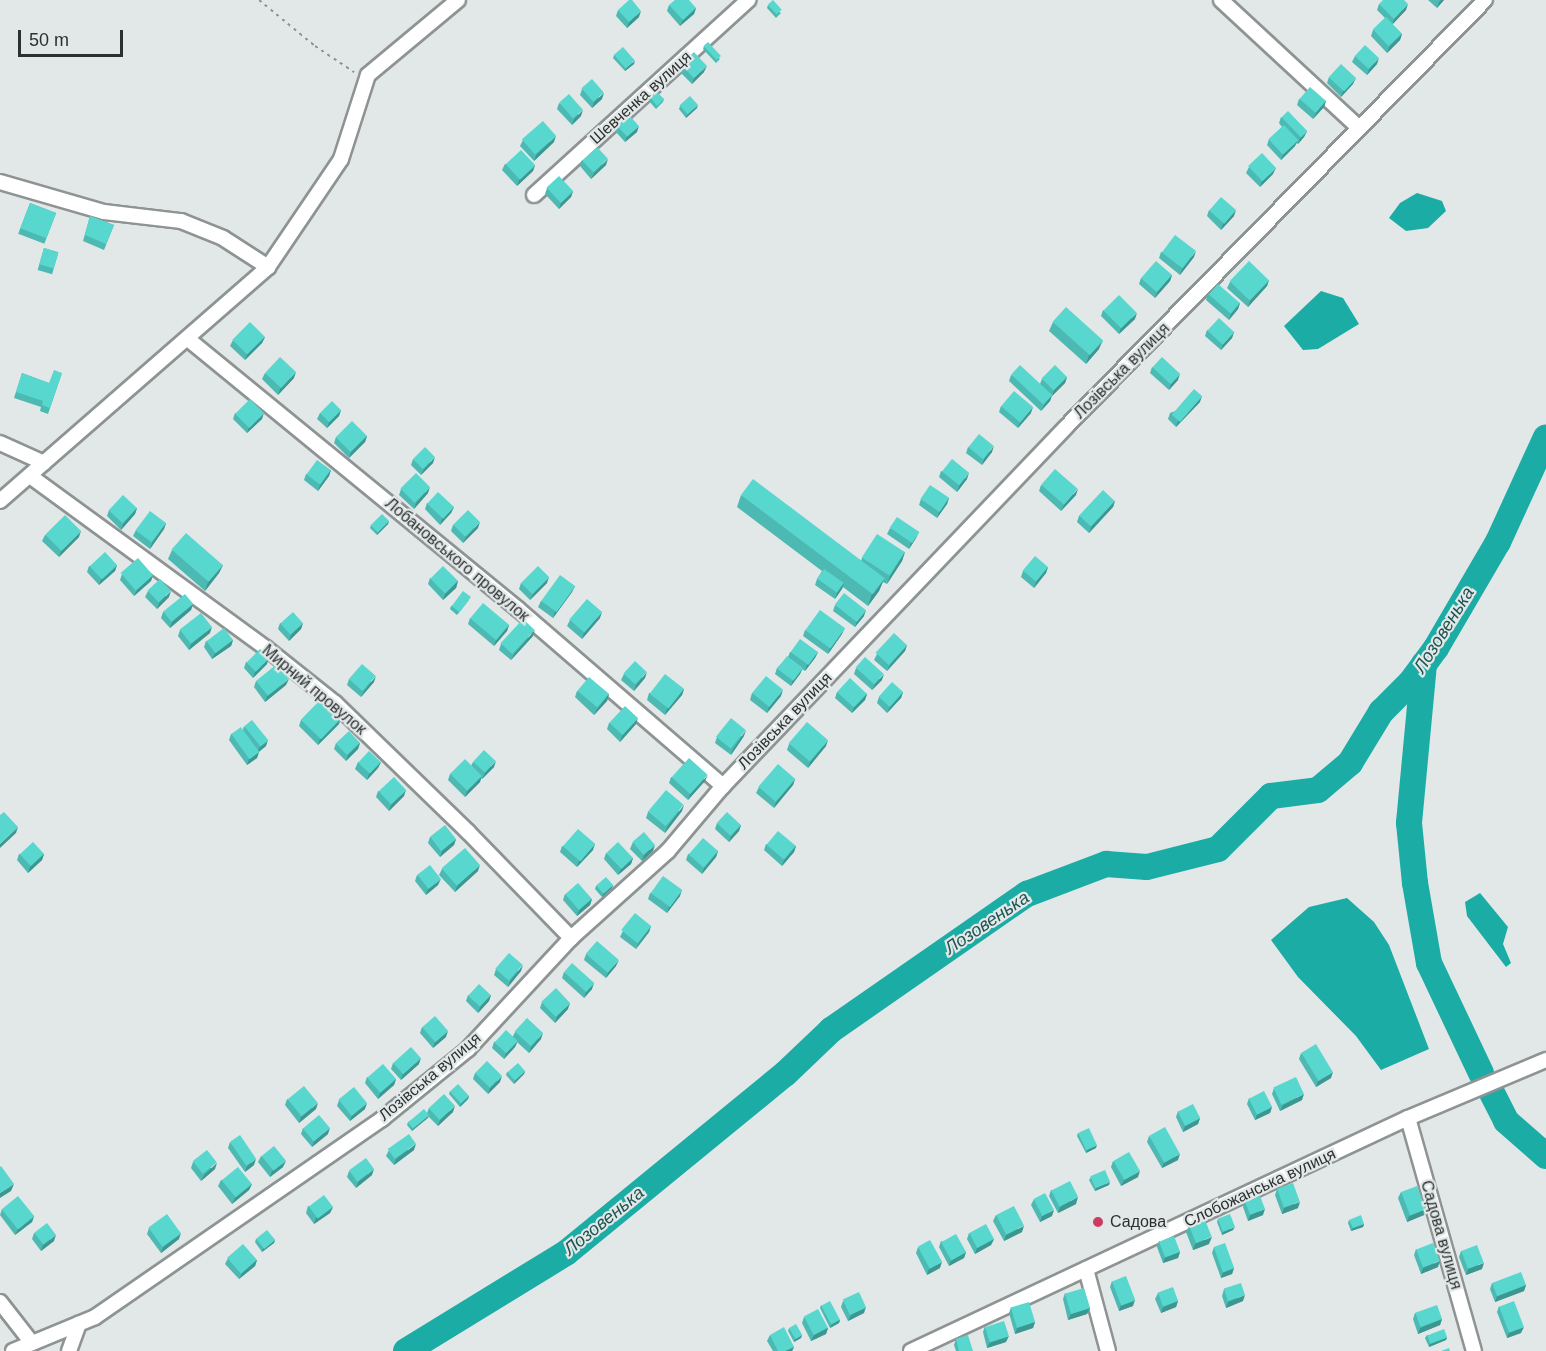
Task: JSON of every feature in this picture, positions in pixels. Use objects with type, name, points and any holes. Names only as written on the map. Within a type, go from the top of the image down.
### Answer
[{"type":"street","points":[[0,501],[140,375],[188,339],[268,267],[341,159],[365,81],[380,62],[458,0]]},
{"type":"street","name":"Шевченка вулиця","points":[[534,195],[748,0]]},
{"type":"street","points":[[1221,0],[1359,128]]},
{"type":"street","name":"Лозівська вулиця","points":[[13,1351],[95,1317],[382,1119],[468,1049],[571,938],[668,851],[723,786],[1485,0]]},
{"type":"street","points":[[0,182],[104,212],[181,221],[223,238],[268,267]]},
{"type":"street","name":"Лобановського провулок","points":[[188,339],[518,609],[723,786]]},
{"type":"street","points":[[0,443],[26,451],[44,463]]},
{"type":"street","name":"Мирний провулок","points":[[30,476],[266,648],[334,703],[468,832],[571,938]]},
{"type":"street","name":"Слобожанська вулиця","points":[[911,1351],[1408,1118],[1546,1060]]},
{"type":"street","name":"Садова вулиця","points":[[1408,1118],[1474,1351]]},
{"type":"street","points":[[1086,1269],[1108,1351]]},
{"type":"street","points":[[0,1302],[32,1343]]},
{"type":"street","points":[[69,1351],[79,1324]]},
{"type":"path","points":[[259,0],[365,81]]},
{"type":"water","points":[[1417,193],[1442,201],[1446,211],[1428,228],[1406,231],[1389,218],[1400,203]]},
{"type":"water","points":[[1321,291],[1343,298],[1359,324],[1318,349],[1303,350],[1284,326]]},
{"type":"water","points":[[1480,893],[1508,927],[1503,944],[1511,963],[1506,967],[1467,916],[1465,902]]},
{"type":"water","points":[[1347,898],[1374,922],[1389,945],[1429,1049],[1381,1070],[1356,1036],[1298,977],[1271,940],[1309,907]]},
{"type":"building","points":[[632,0],[641,11],[629,22],[618,10]]},
{"type":"building","points":[[675,0],[689,0],[696,8],[683,20],[669,5]]},
{"type":"building","points":[[773,0],[782,10],[776,14],[768,5]]},
{"type":"building","points":[[1383,0],[1404,0],[1408,4],[1394,19],[1379,4]]},
{"type":"building","points":[[1386,17],[1402,34],[1389,46],[1373,29]]},
{"type":"building","points":[[708,42],[721,56],[717,60],[704,46]]},
{"type":"building","points":[[1365,45],[1379,58],[1369,69],[1355,56]]},
{"type":"building","points":[[623,47],[635,61],[626,68],[614,55]]},
{"type":"building","points":[[694,52],[707,66],[694,78],[681,64]]},
{"type":"building","points":[[1341,64],[1356,78],[1344,91],[1329,77]]},
{"type":"building","points":[[592,79],[604,93],[593,102],[581,88]]},
{"type":"building","points":[[1310,87],[1326,101],[1315,113],[1300,99]]},
{"type":"building","points":[[656,91],[664,99],[657,106],[650,97]]},
{"type":"building","points":[[569,94],[583,110],[573,118],[559,103]]},
{"type":"building","points":[[690,96],[698,105],[688,114],[680,105]]},
{"type":"building","points":[[1288,111],[1307,131],[1301,137],[1282,117]]},
{"type":"building","points":[[629,115],[639,126],[627,137],[617,126]]},
{"type":"building","points":[[543,121],[556,136],[535,154],[522,139]]},
{"type":"building","points":[[1284,125],[1298,140],[1283,155],[1269,139]]},
{"type":"building","points":[[597,147],[608,159],[593,172],[582,161]]},
{"type":"building","points":[[521,150],[535,165],[520,180],[506,164]]},
{"type":"building","points":[[1262,153],[1276,168],[1262,181],[1248,166]]},
{"type":"building","points":[[559,176],[573,191],[561,203],[547,188]]},
{"type":"building","points":[[1221,197],[1236,210],[1224,224],[1209,211]]},
{"type":"building","points":[[30,203],[56,213],[46,238],[20,228]]},
{"type":"building","points":[[90,216],[114,225],[106,244],[85,235]]},
{"type":"building","points":[[1175,235],[1196,251],[1183,268],[1162,253]]},
{"type":"building","points":[[44,248],[58,252],[54,268],[39,264]]},
{"type":"building","points":[[1156,261],[1172,275],[1157,292],[1141,278]]},
{"type":"building","points":[[1249,261],[1269,280],[1250,301],[1230,281]]},
{"type":"building","points":[[1218,284],[1240,303],[1231,314],[1209,295]]},
{"type":"building","points":[[1119,295],[1137,313],[1121,328],[1103,311]]},
{"type":"building","points":[[1066,307],[1103,340],[1090,355],[1053,322]]},
{"type":"building","points":[[1219,318],[1234,332],[1223,345],[1207,330]]},
{"type":"building","points":[[250,322],[265,337],[247,355],[232,340]]},
{"type":"building","points":[[280,357],[296,372],[281,388],[265,373]]},
{"type":"building","points":[[1162,357],[1180,374],[1171,384],[1152,367]]},
{"type":"building","points":[[1020,365],[1052,395],[1043,405],[1011,375]]},
{"type":"building","points":[[1055,365],[1067,377],[1054,390],[1042,378]]},
{"type":"building","points":[[54,370],[62,373],[50,408],[42,405],[43,401],[16,392],[22,373],[49,383]]},
{"type":"building","points":[[1194,389],[1202,396],[1180,422],[1172,415]]},
{"type":"building","points":[[1014,391],[1033,407],[1020,422],[1001,406]]},
{"type":"building","points":[[250,399],[264,413],[249,428],[235,414]]},
{"type":"building","points":[[332,401],[341,410],[329,422],[320,413]]},
{"type":"building","points":[[352,421],[367,436],[351,452],[336,437]]},
{"type":"building","points":[[979,434],[994,446],[983,459],[968,447]]},
{"type":"building","points":[[425,447],[435,457],[423,469],[413,459]]},
{"type":"building","points":[[952,459],[969,473],[959,485],[942,471]]},
{"type":"building","points":[[317,460],[331,470],[320,485],[306,475]]},
{"type":"building","points":[[1055,469],[1078,489],[1064,505],[1041,485]]},
{"type":"building","points":[[416,473],[430,487],[415,503],[400,489]]},
{"type":"building","points":[[753,479],[885,578],[873,594],[741,495]]},
{"type":"building","points":[[930,485],[949,498],[940,512],[920,499]]},
{"type":"building","points":[[1103,490],[1115,501],[1091,527],[1079,516]]},
{"type":"building","points":[[438,492],[454,507],[443,519],[427,504]]},
{"type":"building","points":[[123,495],[137,508],[123,523],[109,510]]},
{"type":"building","points":[[468,510],[480,522],[465,537],[453,525]]},
{"type":"building","points":[[150,511],[166,523],[152,542],[136,530]]},
{"type":"building","points":[[382,514],[389,521],[378,532],[371,525]]},
{"type":"building","points":[[65,515],[81,531],[61,551],[45,535]]},
{"type":"building","points":[[897,517],[919,532],[912,543],[890,528]]},
{"type":"building","points":[[186,533],[223,565],[209,582],[172,550]]},
{"type":"building","points":[[877,534],[905,552],[889,575],[862,557]]},
{"type":"building","points":[[105,552],[117,565],[102,579],[90,566]]},
{"type":"building","points":[[1035,556],[1048,567],[1036,581],[1023,571]]},
{"type":"building","points":[[138,558],[153,575],[136,590],[121,573]]},
{"type":"building","points":[[443,566],[458,581],[445,594],[430,579]]},
{"type":"building","points":[[538,566],[549,577],[532,594],[521,583]]},
{"type":"building","points":[[824,569],[844,583],[837,593],[817,579]]},
{"type":"building","points":[[560,575],[575,586],[557,612],[541,601]]},
{"type":"building","points":[[160,579],[171,591],[158,602],[148,591]]},
{"type":"building","points":[[463,591],[471,597],[460,612],[452,606]]},
{"type":"building","points":[[844,593],[866,610],[857,622],[835,605]]},
{"type":"building","points":[[185,594],[193,604],[171,622],[163,612]]},
{"type":"building","points":[[587,599],[602,612],[584,632],[569,619]]},
{"type":"building","points":[[483,603],[509,625],[496,640],[470,618]]},
{"type":"building","points":[[820,610],[845,628],[830,648],[805,630]]},
{"type":"building","points":[[293,612],[303,623],[290,635],[280,623]]},
{"type":"building","points":[[201,613],[212,627],[191,644],[180,630]]},
{"type":"building","points":[[523,619],[535,630],[512,654],[500,643]]},
{"type":"building","points":[[224,628],[233,640],[215,653],[206,641]]},
{"type":"building","points":[[894,633],[907,645],[889,665],[876,653]]},
{"type":"building","points":[[800,639],[818,652],[808,665],[791,652]]},
{"type":"building","points":[[260,649],[269,658],[256,672],[247,662]]},
{"type":"building","points":[[787,656],[803,668],[793,681],[777,669]]},
{"type":"building","points":[[865,657],[884,674],[874,684],[856,667]]},
{"type":"building","points":[[635,661],[647,672],[635,684],[623,673]]},
{"type":"building","points":[[277,664],[289,679],[268,696],[256,681]]},
{"type":"building","points":[[362,664],[376,676],[362,691],[349,679]]},
{"type":"building","points":[[665,674],[684,689],[669,708],[650,694]]},
{"type":"building","points":[[766,676],[783,690],[769,707],[752,693]]},
{"type":"building","points":[[589,677],[609,694],[597,708],[577,691]]},
{"type":"building","points":[[850,678],[867,694],[854,708],[837,692]]},
{"type":"building","points":[[892,682],[903,692],[890,707],[879,697]]},
{"type":"building","points":[[321,699],[341,718],[321,739],[301,720]]},
{"type":"building","points":[[625,706],[638,718],[622,735],[609,723]]},
{"type":"building","points":[[731,718],[746,730],[731,749],[716,737]]},
{"type":"building","points":[[252,720],[268,740],[261,746],[244,726]]},
{"type":"building","points":[[807,722],[828,740],[810,762],[789,743]]},
{"type":"building","points":[[241,727],[259,752],[250,759],[231,734]]},
{"type":"building","points":[[349,731],[360,743],[347,755],[336,743]]},
{"type":"building","points":[[484,750],[496,761],[485,773],[473,762]]},
{"type":"building","points":[[369,751],[381,762],[370,774],[358,763]]},
{"type":"building","points":[[689,758],[708,775],[690,794],[672,777]]},
{"type":"building","points":[[465,759],[482,776],[467,791],[450,774]]},
{"type":"building","points":[[778,764],[795,779],[776,802],[758,787]]},
{"type":"building","points":[[394,777],[406,790],[391,804],[379,791]]},
{"type":"building","points":[[666,790],[684,805],[666,826],[648,811]]},
{"type":"building","points":[[4,812],[18,827],[0,844],[0,815]]},
{"type":"building","points":[[727,812],[741,825],[731,836],[717,823]]},
{"type":"building","points":[[445,825],[456,839],[441,851],[430,837]]},
{"type":"building","points":[[578,829],[595,844],[580,861],[563,846]]},
{"type":"building","points":[[778,831],[796,846],[784,860],[766,845]]},
{"type":"building","points":[[644,832],[655,845],[643,855],[633,842]]},
{"type":"building","points":[[703,838],[718,851],[704,868],[689,855]]},
{"type":"building","points":[[33,842],[44,854],[31,866],[20,854]]},
{"type":"building","points":[[618,842],[633,858],[621,869],[606,853]]},
{"type":"building","points":[[465,848],[480,865],[457,886],[442,868]]},
{"type":"building","points":[[430,865],[441,879],[428,889],[417,875]]},
{"type":"building","points":[[663,876],[682,890],[670,907],[651,893]]},
{"type":"building","points":[[606,877],[613,885],[603,894],[596,886]]},
{"type":"building","points":[[578,883],[592,899],[579,910],[565,894]]},
{"type":"building","points":[[635,913],[651,926],[637,943],[621,930]]},
{"type":"building","points":[[597,941],[619,960],[608,973],[586,954]]},
{"type":"building","points":[[509,953],[523,965],[509,981],[495,969]]},
{"type":"building","points":[[572,963],[594,983],[586,992],[564,972]]},
{"type":"building","points":[[479,984],[491,995],[480,1007],[468,996]]},
{"type":"building","points":[[556,988],[570,1003],[556,1017],[541,1002]]},
{"type":"building","points":[[435,1016],[448,1031],[435,1042],[422,1027]]},
{"type":"building","points":[[527,1018],[543,1033],[531,1046],[515,1031]]},
{"type":"building","points":[[506,1030],[518,1041],[506,1053],[494,1042]]},
{"type":"building","points":[[1316,1044],[1333,1072],[1318,1081],[1301,1053]]},
{"type":"building","points":[[411,1047],[421,1058],[403,1074],[393,1063]]},
{"type":"building","points":[[487,1061],[502,1076],[490,1088],[475,1073]]},
{"type":"building","points":[[518,1063],[525,1071],[515,1080],[507,1072]]},
{"type":"building","points":[[383,1064],[396,1079],[380,1093],[367,1078]]},
{"type":"building","points":[[1296,1077],[1304,1094],[1281,1105],[1273,1088]]},
{"type":"building","points":[[458,1084],[469,1096],[461,1103],[450,1092]]},
{"type":"building","points":[[304,1086],[318,1103],[302,1116],[288,1099]]},
{"type":"building","points":[[354,1087],[367,1103],[352,1116],[338,1100]]},
{"type":"building","points":[[1264,1091],[1272,1107],[1257,1115],[1249,1099]]},
{"type":"building","points":[[444,1094],[455,1106],[440,1120],[429,1108]]},
{"type":"building","points":[[1193,1104],[1200,1118],[1185,1126],[1178,1112]]},
{"type":"building","points":[[424,1109],[429,1115],[413,1129],[408,1122]]},
{"type":"building","points":[[319,1115],[330,1128],[314,1142],[303,1128]]},
{"type":"building","points":[[1165,1127],[1180,1154],[1164,1163],[1149,1136]]},
{"type":"building","points":[[1089,1128],[1097,1145],[1086,1150],[1078,1133]]},
{"type":"building","points":[[409,1134],[416,1144],[395,1159],[388,1149]]},
{"type":"building","points":[[240,1135],[256,1159],[246,1166],[230,1142]]},
{"type":"building","points":[[274,1146],[286,1161],[274,1171],[262,1156]]},
{"type":"building","points":[[207,1150],[217,1163],[203,1174],[193,1161]]},
{"type":"building","points":[[1129,1152],[1140,1171],[1124,1180],[1113,1161]]},
{"type":"building","points":[[366,1158],[374,1169],[357,1182],[349,1170]]},
{"type":"building","points":[[0,1167],[14,1184],[0,1193]]},
{"type":"building","points":[[238,1167],[252,1184],[236,1197],[222,1180]]},
{"type":"building","points":[[1105,1170],[1110,1182],[1095,1188],[1090,1176]]},
{"type":"building","points":[[1070,1181],[1078,1197],[1059,1207],[1051,1191]]},
{"type":"building","points":[[1293,1183],[1300,1202],[1284,1208],[1277,1189]]},
{"type":"building","points":[[1417,1186],[1426,1209],[1410,1215],[1401,1192]]},
{"type":"building","points":[[1045,1193],[1054,1210],[1042,1216],[1034,1199]]},
{"type":"building","points":[[324,1195],[333,1207],[318,1218],[309,1206]]},
{"type":"building","points":[[18,1196],[34,1216],[18,1229],[2,1209]]},
{"type":"building","points":[[1260,1196],[1265,1209],[1250,1215],[1245,1202]]},
{"type":"building","points":[[1014,1206],[1024,1226],[1006,1235],[996,1215]]},
{"type":"building","points":[[167,1214],[181,1233],[162,1247],[148,1228]]},
{"type":"building","points":[[1230,1214],[1235,1227],[1223,1232],[1218,1219]]},
{"type":"building","points":[[1361,1215],[1364,1224],[1353,1228],[1349,1220]]},
{"type":"building","points":[[1205,1220],[1212,1237],[1196,1243],[1189,1226]]},
{"type":"building","points":[[47,1223],[56,1235],[43,1245],[34,1233]]},
{"type":"building","points":[[986,1224],[994,1239],[977,1248],[969,1233]]},
{"type":"building","points":[[267,1230],[275,1240],[264,1249],[256,1239]]},
{"type":"building","points":[[956,1234],[966,1252],[951,1261],[941,1242]]},
{"type":"building","points":[[1174,1236],[1180,1252],[1165,1258],[1159,1242]]},
{"type":"building","points":[[930,1240],[942,1262],[930,1269],[918,1247]]},
{"type":"building","points":[[1225,1243],[1234,1268],[1223,1272],[1214,1247]]},
{"type":"building","points":[[1433,1243],[1440,1261],[1423,1267],[1416,1249]]},
{"type":"building","points":[[243,1244],[257,1260],[241,1274],[227,1258]]},
{"type":"building","points":[[1477,1245],[1484,1263],[1468,1269],[1461,1251]]},
{"type":"building","points":[[1521,1272],[1526,1285],[1497,1296],[1492,1283]]},
{"type":"building","points":[[1126,1276],[1135,1300],[1121,1306],[1112,1281]]},
{"type":"building","points":[[1241,1283],[1245,1295],[1228,1301],[1224,1289]]},
{"type":"building","points":[[1173,1287],[1178,1301],[1163,1307],[1158,1292]]},
{"type":"building","points":[[1084,1288],[1090,1308],[1071,1314],[1065,1294]]},
{"type":"building","points":[[859,1292],[866,1307],[850,1315],[843,1300]]},
{"type":"building","points":[[830,1301],[840,1320],[831,1324],[821,1306]]},
{"type":"building","points":[[1514,1301],[1524,1327],[1509,1333],[1499,1307]]},
{"type":"building","points":[[1029,1302],[1035,1322],[1017,1328],[1011,1308]]},
{"type":"building","points":[[1437,1305],[1442,1319],[1421,1327],[1415,1313]]},
{"type":"building","points":[[818,1309],[828,1328],[814,1335],[804,1317]]},
{"type":"building","points":[[1004,1321],[1009,1336],[990,1342],[985,1327]]},
{"type":"building","points":[[796,1324],[802,1335],[795,1339],[789,1328]]},
{"type":"building","points":[[784,1327],[794,1347],[778,1351],[770,1335]]},
{"type":"building","points":[[1444,1329],[1447,1337],[1430,1344],[1427,1335]]},
{"type":"building","points":[[968,1335],[973,1351],[959,1351],[956,1339]]},
{"type":"waterway","name":"Лозовенька","points":[[406,1351],[566,1253],[785,1074],[831,1030],[1027,894],[1106,864],[1147,867],[1218,849],[1271,796],[1318,790],[1350,763],[1381,712],[1411,682],[1436,648],[1498,542],[1546,437]]},
{"type":"waterway","points":[[1424,664],[1409,823],[1415,883],[1429,963],[1481,1073]]},
{"type":"waterway","points":[[1492,1093],[1506,1121],[1546,1156]]},
{"type":"place","name":"Садова","points":[[1098,1222]]}]
